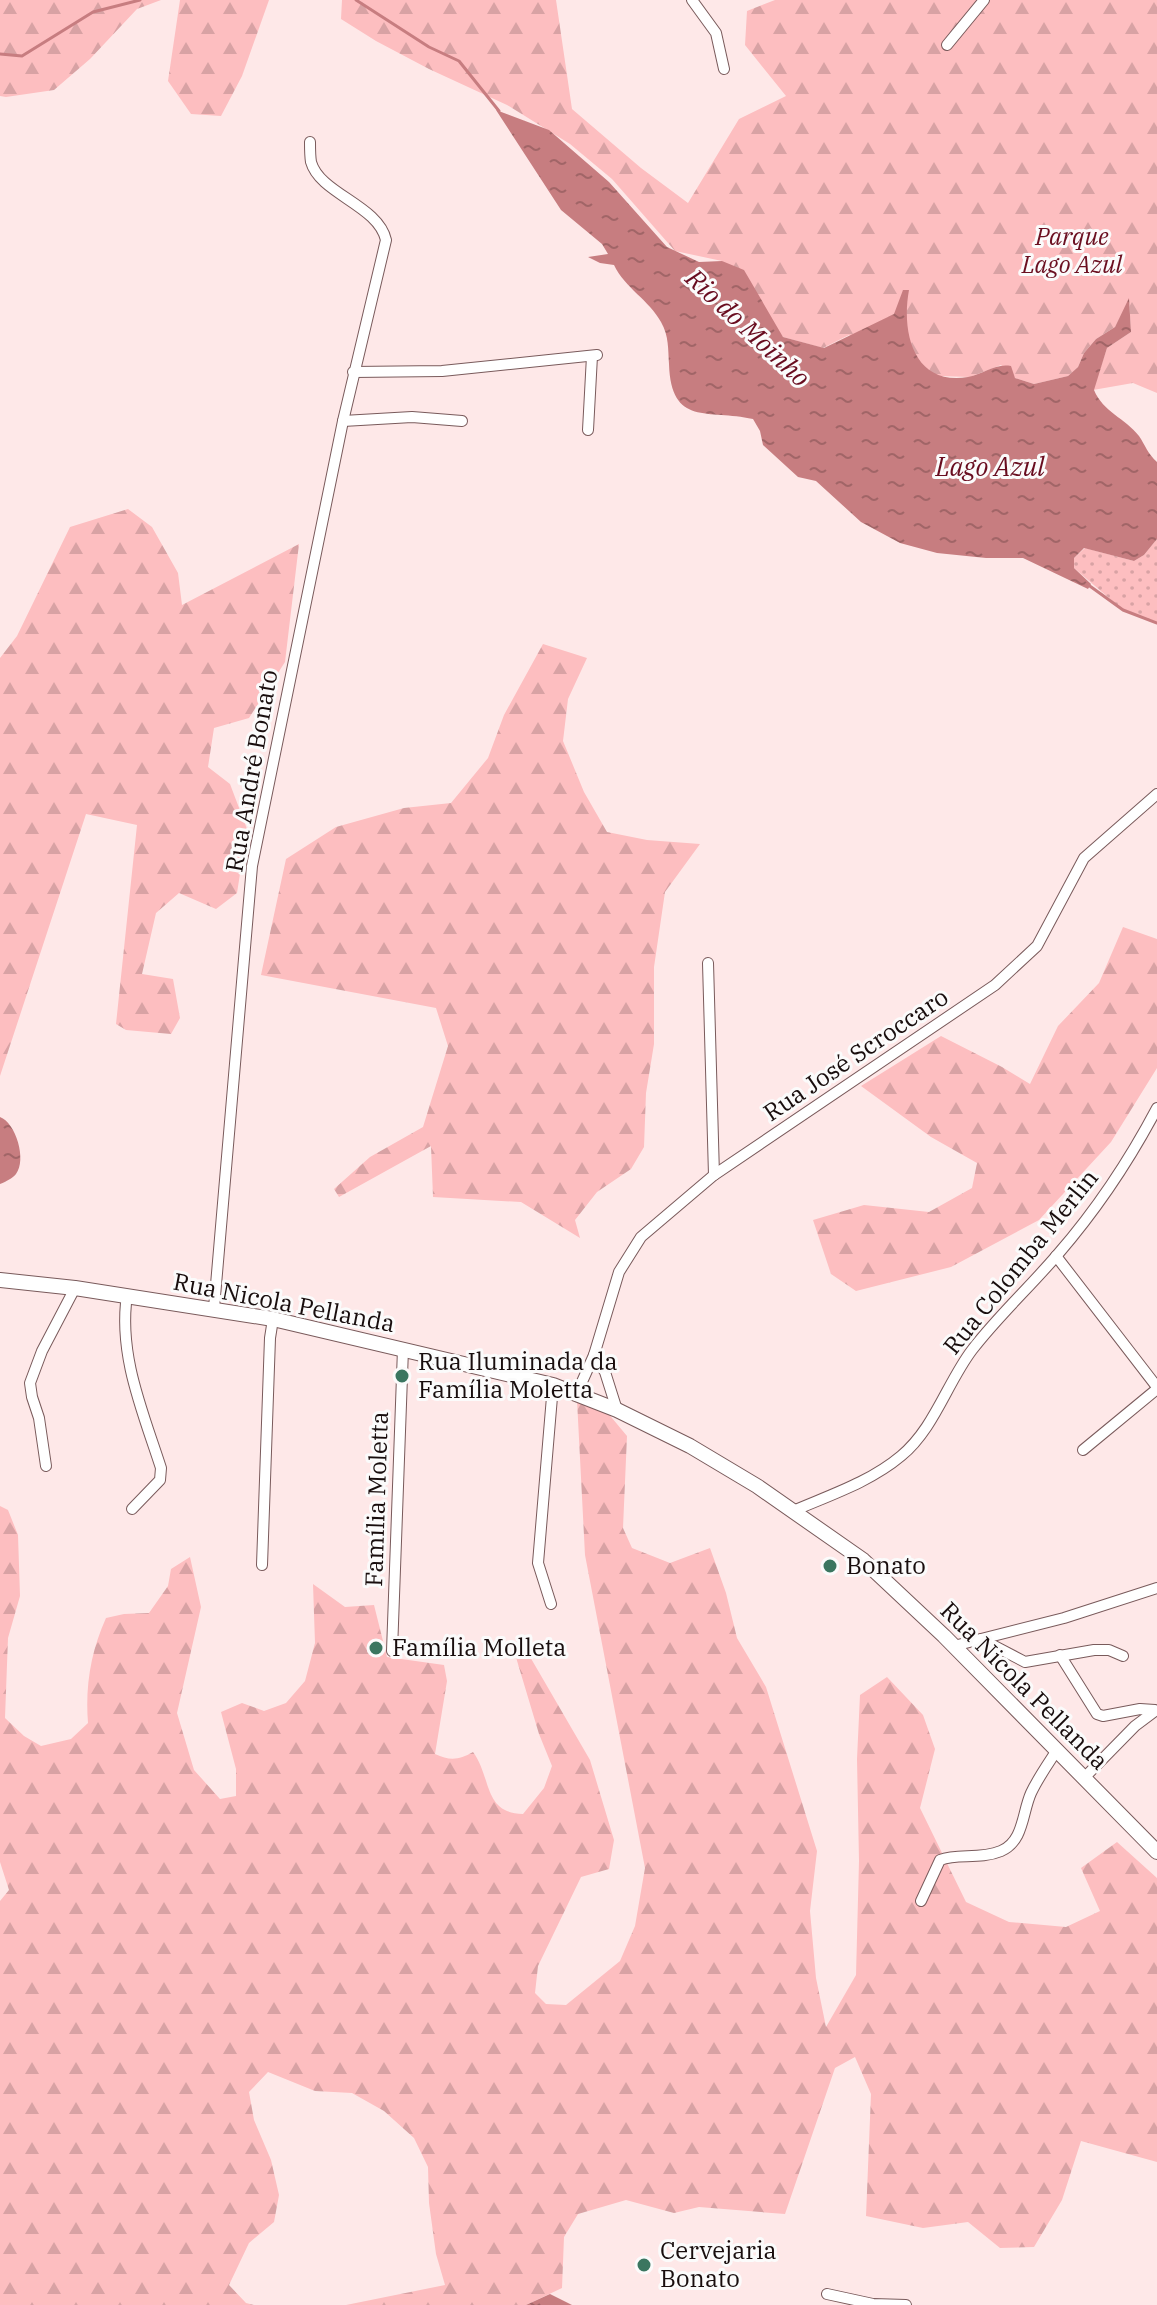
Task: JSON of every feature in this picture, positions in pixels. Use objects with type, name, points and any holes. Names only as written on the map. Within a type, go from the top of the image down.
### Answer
[{"type":"main road","name":"Rua Nicola Pellanda","points":[[0,1280],[127,1295],[273,1319],[553,1385],[617,1410],[690,1446],[863,1560],[954,1646],[1157,1852]]},
{"type":"street","points":[[692,0],[716,33],[724,69]]},
{"type":"street","points":[[947,45],[984,0]]},
{"type":"street","name":"Rua André Bonato","points":[[214,1308],[252,866],[353,372],[386,240],[381,225],[319,176],[311,163],[310,142]]},
{"type":"street","points":[[353,372],[442,371],[595,356],[588,430]]},
{"type":"street","points":[[343,421],[412,417],[462,421]]},
{"type":"street","name":"Rua José Scroccaro","points":[[577,1393],[594,1355],[619,1272],[641,1237],[714,1175],[995,985],[1037,946],[1084,858],[1157,794]]},
{"type":"street","points":[[708,963],[714,1175]]},
{"type":"street","name":"Rua Colomba Merlin","points":[[793,1511],[866,1479],[903,1454],[921,1434],[960,1366],[976,1345],[1056,1256],[1114,1181],[1157,1108]]},
{"type":"street","points":[[1056,1256],[1157,1388],[1083,1450]]},
{"type":"street","points":[[46,1466],[30,1383],[42,1351],[75,1288]]},
{"type":"street","points":[[127,1295],[125,1343],[134,1384],[161,1468],[160,1480],[132,1509]]},
{"type":"street","points":[[262,1565],[273,1319]]},
{"type":"street","name":"Família Moletta","points":[[392,1651],[403,1349]]},
{"type":"street","points":[[594,1355],[605,1372],[617,1410]]},
{"type":"street","points":[[551,1604],[538,1563],[553,1385]]},
{"type":"street","points":[[954,1646],[1064,1618],[1157,1588]]},
{"type":"street","points":[[981,1639],[1025,1662],[1094,1650],[1109,1650],[1123,1656]]},
{"type":"street","points":[[1060,1655],[1097,1714],[1103,1716],[1140,1709],[1156,1710]]},
{"type":"street","points":[[1084,1778],[1135,1726],[1156,1710]]},
{"type":"street","points":[[921,1901],[940,1860],[948,1857],[977,1858],[1013,1843],[1030,1794],[1057,1750]]},
{"type":"street","points":[[827,2294],[873,2304],[906,2305]]},
{"type":"green space","points":[[0,0],[161,0],[137,9],[90,59],[54,90],[6,97],[0,96]]},
{"type":"green space","points":[[180,0],[269,0],[242,76],[221,116],[191,114],[168,81]]},
{"type":"green space","name":"Parque Lago Azul","points":[[342,0],[556,0],[572,109],[688,203],[739,119],[786,96],[745,45],[747,11],[775,0],[1157,0],[1157,393],[1133,383],[1093,390],[1107,348],[1131,332],[1129,300],[1115,327],[1096,339],[1084,353],[1078,367],[1068,376],[1034,384],[1015,378],[1001,365],[970,377],[938,376],[849,335],[823,348],[783,337],[722,261],[675,251],[612,179],[570,144],[507,105],[429,69],[341,19]]},
{"type":"green space","points":[[128,509],[152,527],[178,573],[182,605],[299,544],[285,662],[249,718],[214,728],[208,767],[230,784],[247,829],[237,893],[216,909],[179,893],[156,913],[142,974],[173,979],[180,1018],[171,1034],[126,1030],[116,1024],[137,825],[86,814],[0,1076],[0,658],[17,636],[70,527]]},
{"type":"green space","points":[[1157,539],[1157,624],[1123,610],[1074,568],[1074,558],[1085,548],[1134,561],[1144,555]]},
{"type":"green space","points":[[543,644],[587,658],[568,699],[563,741],[584,792],[607,832],[647,840],[700,844],[665,892],[654,967],[654,1044],[646,1093],[644,1147],[631,1169],[597,1192],[575,1220],[580,1238],[521,1202],[433,1197],[431,1146],[339,1197],[334,1189],[370,1157],[423,1127],[448,1046],[436,1008],[261,975],[286,859],[336,827],[404,808],[451,803],[488,758],[504,715]]},
{"type":"green space","points":[[1123,927],[1157,939],[1157,1068],[1111,1142],[1039,1220],[951,1267],[856,1291],[831,1274],[813,1220],[864,1205],[929,1212],[972,1188],[977,1163],[931,1137],[861,1086],[941,1036],[1030,1084],[1058,1026],[1099,983]]},
{"type":"green space","points":[[577,1400],[607,1412],[627,1436],[623,1528],[632,1548],[670,1563],[710,1548],[737,1638],[766,1687],[817,1851],[810,1911],[816,1978],[826,2027],[856,1975],[860,1695],[887,1677],[923,1715],[935,1749],[920,1808],[966,1902],[1009,1922],[1066,1927],[1100,1911],[1081,1868],[1117,1842],[1157,1878],[1157,2162],[1081,2141],[1062,2200],[1034,2247],[1000,2248],[968,2222],[923,2228],[866,2216],[871,2094],[855,2057],[835,2068],[785,2214],[699,2207],[674,2213],[626,2200],[578,2214],[564,2237],[562,2288],[526,2305],[346,2305],[445,2285],[436,2254],[428,2167],[414,2138],[384,2111],[352,2093],[315,2091],[268,2072],[249,2092],[254,2120],[271,2160],[279,2195],[274,2222],[249,2243],[229,2285],[246,2303],[254,2305],[0,2305],[0,1901],[9,1890],[0,1862],[0,1506],[8,1510],[18,1535],[20,1596],[8,1638],[5,1718],[24,1736],[41,1746],[71,1739],[88,1723],[90,1669],[106,1618],[149,1613],[168,1586],[171,1569],[190,1557],[201,1607],[177,1713],[194,1770],[220,1799],[236,1796],[236,1769],[221,1712],[242,1703],[264,1711],[286,1703],[305,1681],[315,1643],[313,1584],[345,1607],[374,1605],[387,1657],[444,1665],[447,1681],[435,1754],[454,1759],[473,1752],[495,1801],[501,1808],[523,1814],[544,1788],[552,1766],[512,1644],[522,1643],[590,1760],[614,1840],[609,1869],[581,1877],[538,1966],[535,1993],[546,2004],[566,2005],[620,1961],[635,1926],[645,1868],[585,1555]]},
{"type":"water","name":"Lago Azul","points":[[496,110],[549,130],[609,182],[667,247],[699,262],[722,261],[744,270],[783,337],[824,348],[894,314],[903,290],[909,290],[907,323],[915,353],[923,365],[950,378],[968,377],[1000,366],[1011,366],[1015,378],[1034,384],[1068,376],[1078,367],[1084,353],[1096,339],[1115,327],[1129,298],[1131,332],[1107,348],[1094,390],[1103,404],[1139,436],[1157,462],[1157,539],[1144,555],[1134,561],[1084,548],[1074,558],[1074,568],[1091,584],[1088,589],[1023,558],[937,553],[900,543],[861,522],[816,481],[798,477],[763,445],[753,419],[695,411],[677,398],[671,384],[667,337],[661,322],[624,281],[614,265],[588,257],[608,254],[602,244],[561,210]]},
{"type":"water","points":[[0,1117],[15,1134],[20,1160],[16,1174],[0,1184]]},
{"type":"water","points":[[550,2294],[572,2305],[526,2305]]},
{"type":"waterway","name":"Rio do Moinho","points":[[0,54],[22,56],[93,12],[140,0]]},
{"type":"waterway","name":"Rio do Moinho","points":[[356,0],[429,47],[459,61],[499,111]]},
{"type":"waterway","name":"Rio do Moinho","points":[[1087,584],[1123,610],[1157,623]]},
{"type":"place","name":"Rua Iluminada da Família Moletta","points":[[402,1376]]},
{"type":"place","name":"Bonato","points":[[830,1566]]},
{"type":"place","name":"Família Molleta","points":[[376,1648]]},
{"type":"place","name":"Cervejaria Bonato","points":[[644,2265]]}]
